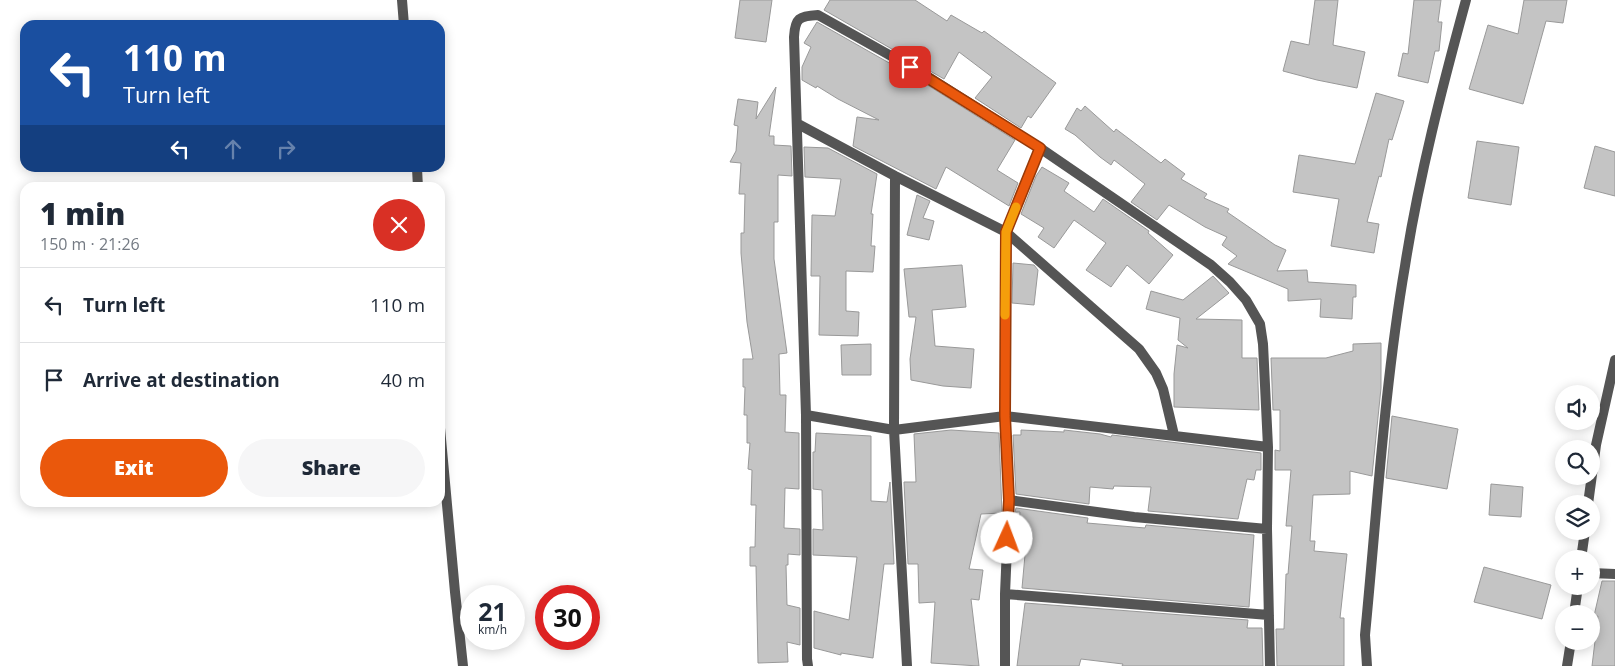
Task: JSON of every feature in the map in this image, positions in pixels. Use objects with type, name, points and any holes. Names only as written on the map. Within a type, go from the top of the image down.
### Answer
[{"type":"street","points":[[402,0],[404,20]]},
{"type":"street","points":[[1367,666],[1365,635],[1388,393],[1404,266],[1438,101],[1466,0]]},
{"type":"street","points":[[808,666],[806,649],[806,415],[795,24],[800,18],[818,15],[925,75],[1040,148],[1211,266],[1230,282],[1246,300],[1260,324],[1263,344],[1268,447],[1270,666]]},
{"type":"street","points":[[798,124],[1006,232],[1140,350],[1156,373],[1163,388],[1174,435]]},
{"type":"street","points":[[1005,666],[1005,594],[1009,500],[1005,416],[1006,232],[1040,148]]},
{"type":"street","points":[[895,176],[894,430],[907,666]]},
{"type":"street","points":[[1589,495],[1596,445],[1615,360]]},
{"type":"street","points":[[806,415],[894,430],[1005,416],[1268,447]]},
{"type":"street","points":[[445,480],[463,666]]},
{"type":"street","points":[[1009,500],[1134,517],[1268,529]]},
{"type":"street","points":[[1600,573],[1615,574]]},
{"type":"street","points":[[1005,594],[1269,616]]},
{"type":"street","points":[[1567,666],[1569,650]]},
{"type":"building","points":[[740,0],[772,0],[766,42],[735,38]]},
{"type":"building","points":[[830,0],[915,0],[947,21],[951,15],[982,33],[984,31],[1056,83],[1031,118],[1028,116],[1021,128],[975,98],[992,77],[959,52],[944,79],[824,10]]},
{"type":"building","points":[[1315,0],[1338,0],[1333,45],[1365,52],[1357,88],[1283,71],[1291,41],[1309,45]]},
{"type":"building","points":[[1414,0],[1441,0],[1438,22],[1442,22],[1439,51],[1435,51],[1428,83],[1398,76],[1403,53],[1408,54]]},
{"type":"building","points":[[1524,0],[1567,0],[1563,23],[1546,21],[1523,104],[1469,89],[1488,25],[1518,34]]},
{"type":"building","points":[[817,22],[921,81],[1015,140],[997,170],[1018,183],[1009,206],[946,167],[936,189],[853,146],[857,117],[879,120],[817,86],[816,88],[802,80],[802,67],[811,47],[804,43]]},
{"type":"building","points":[[776,87],[769,136],[774,136],[774,145],[791,146],[792,176],[778,175],[778,222],[774,222],[774,259],[787,353],[779,354],[780,395],[786,395],[785,432],[799,433],[799,489],[785,488],[784,528],[800,529],[800,555],[788,554],[788,565],[786,565],[787,605],[800,608],[800,645],[787,642],[788,662],[758,663],[756,566],[750,566],[750,547],[755,547],[756,505],[751,505],[752,470],[748,469],[750,443],[747,443],[747,415],[744,415],[745,387],[743,387],[743,359],[753,359],[747,322],[741,253],[741,233],[744,233],[745,194],[739,194],[741,163],[730,162],[736,151],[738,126],[734,125],[738,99],[758,102],[756,119]]},
{"type":"building","points":[[1376,93],[1404,101],[1392,140],[1389,139],[1381,177],[1379,176],[1367,222],[1379,224],[1374,253],[1331,246],[1339,199],[1293,192],[1299,155],[1355,164]]},
{"type":"building","points":[[1085,106],[1114,132],[1116,129],[1161,163],[1165,159],[1185,174],[1181,179],[1207,194],[1204,198],[1229,209],[1227,212],[1275,245],[1286,250],[1277,271],[1307,270],[1308,282],[1356,285],[1356,297],[1353,297],[1352,319],[1320,317],[1321,299],[1288,301],[1288,289],[1228,264],[1237,256],[1222,245],[1227,237],[1205,227],[1169,205],[1157,220],[1131,202],[1145,184],[1114,160],[1111,165],[1065,129],[1077,108],[1081,111]]},
{"type":"building","points":[[1477,141],[1519,147],[1511,205],[1468,198]]},
{"type":"building","points":[[1595,146],[1615,152],[1615,196],[1584,188]]},
{"type":"building","points":[[804,147],[828,148],[877,174],[871,214],[873,214],[871,246],[875,246],[873,272],[846,271],[846,311],[859,312],[858,336],[819,335],[820,276],[811,276],[812,215],[835,216],[841,179],[805,177]]},
{"type":"building","points":[[1042,167],[1069,183],[1064,191],[1094,212],[1103,199],[1149,231],[1148,233],[1173,255],[1149,284],[1127,265],[1111,287],[1086,270],[1106,243],[1074,220],[1054,248],[1038,237],[1044,228],[1021,214],[1036,176]]},
{"type":"building","points":[[917,195],[930,201],[923,218],[934,221],[929,240],[907,235]]},
{"type":"building","points":[[1013,263],[1034,265],[1038,270],[1034,305],[1012,303]]},
{"type":"building","points":[[962,265],[966,307],[932,310],[935,346],[974,349],[971,388],[943,386],[911,380],[910,359],[916,317],[909,317],[904,269]]},
{"type":"building","points":[[1213,276],[1229,293],[1196,319],[1242,320],[1242,358],[1257,358],[1259,410],[1174,407],[1174,374],[1177,345],[1188,348],[1178,340],[1180,318],[1146,309],[1151,291],[1183,300]]},
{"type":"building","points":[[1381,343],[1381,388],[1372,476],[1350,471],[1350,494],[1313,495],[1310,541],[1315,541],[1314,551],[1347,554],[1340,618],[1344,618],[1344,666],[1277,666],[1276,629],[1284,629],[1286,574],[1288,574],[1292,526],[1286,526],[1291,470],[1275,470],[1275,450],[1280,451],[1280,410],[1273,410],[1271,358],[1326,358],[1353,351],[1353,344]]},
{"type":"building","points":[[871,344],[871,375],[842,375],[841,345]]},
{"type":"building","points":[[1392,416],[1458,429],[1447,489],[1386,478]]},
{"type":"building","points":[[951,430],[999,433],[1002,513],[981,514],[969,569],[983,570],[979,600],[971,599],[979,666],[931,663],[935,602],[919,603],[918,564],[908,564],[904,482],[916,482],[914,434]]},
{"type":"building","points":[[1021,430],[1064,432],[1064,430],[1111,437],[1112,435],[1261,453],[1261,470],[1256,470],[1254,480],[1247,479],[1238,519],[1148,511],[1151,487],[1114,486],[1113,489],[1090,487],[1089,504],[1016,494],[1013,435],[1021,435]]},
{"type":"building","points":[[816,433],[871,436],[871,501],[887,502],[890,482],[894,564],[884,564],[873,658],[841,653],[841,655],[814,648],[814,611],[849,620],[857,557],[813,555],[813,529],[823,530],[822,490],[813,489],[813,452],[815,452]]},
{"type":"building","points":[[1491,484],[1523,487],[1521,517],[1489,515]]},
{"type":"building","points":[[1016,508],[1088,518],[1087,523],[1145,528],[1146,525],[1254,535],[1249,607],[1022,588],[1025,555],[1017,554],[1020,512],[1015,512]]},
{"type":"building","points":[[1484,567],[1551,585],[1542,619],[1474,602]]},
{"type":"building","points":[[1602,581],[1615,581],[1615,666],[1592,666],[1594,650],[1600,650],[1600,605],[1597,605]]},
{"type":"building","points":[[1025,603],[1248,620],[1247,628],[1262,628],[1263,666],[1122,666],[1123,664],[1081,659],[1079,666],[1017,666]]},
{"type":"slow traffic","points":[[1005,315],[1006,232],[1016,207]]},
{"type":"route","points":[[910,67],[1040,148],[1006,232],[1005,416],[1009,500],[1007,538]]}]
